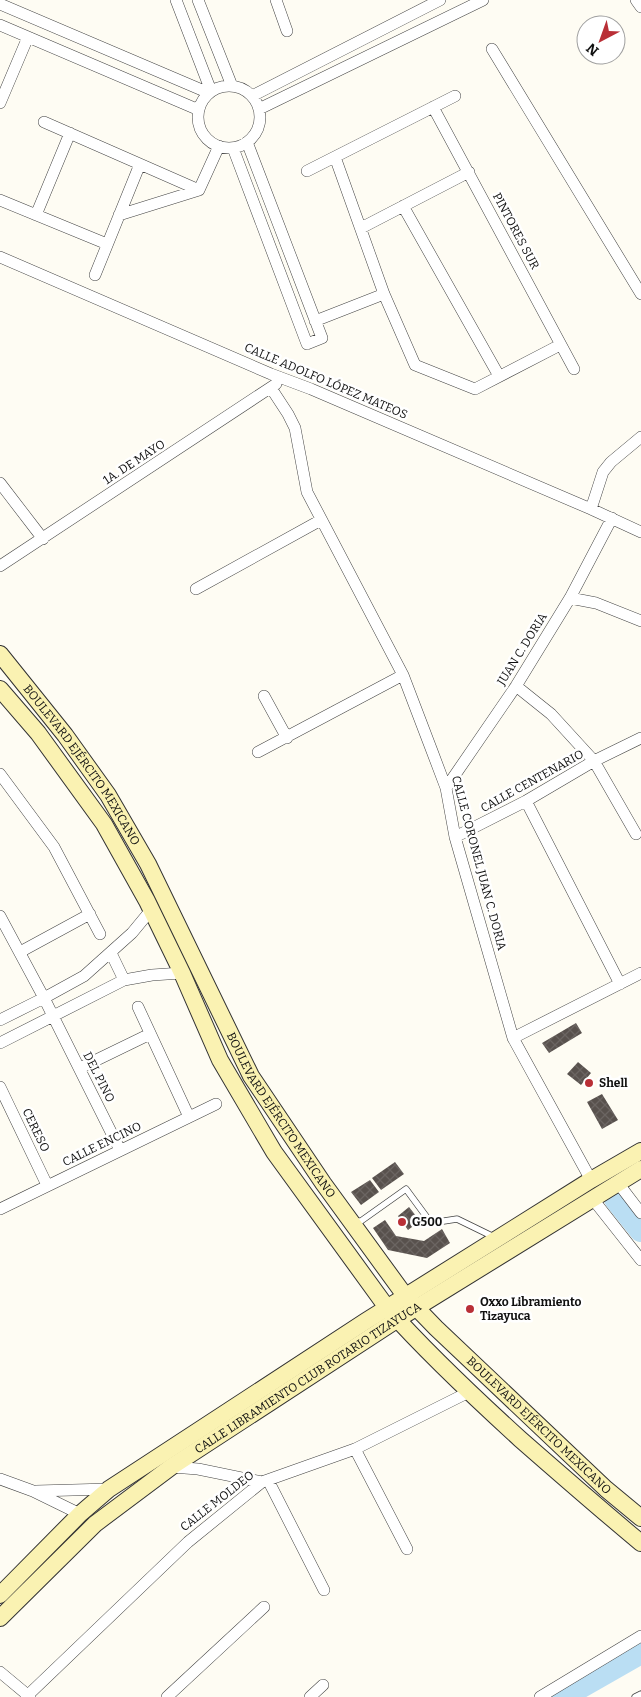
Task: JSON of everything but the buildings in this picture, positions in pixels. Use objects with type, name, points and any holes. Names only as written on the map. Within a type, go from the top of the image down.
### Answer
[{"type":"main road","name":"BOULEVARD EJÉRCITO MEXICANO","points":[[0,654],[65,735],[112,802],[148,864],[251,1076],[351,1221],[411,1302],[606,1489],[641,1518]]},
{"type":"main road","name":"BOULEVARD EJÉRCITO MEXICANO","points":[[0,689],[38,733],[104,824],[152,910],[220,1060],[274,1152],[393,1314],[469,1392],[591,1503],[641,1543]]},
{"type":"main road","name":"CALLE LIBRAMIENTO CLUB ROTARIO TIZAYUCA","points":[[0,1618],[95,1524],[171,1468],[411,1302],[498,1238],[641,1151]]},
{"type":"main road","name":"CALLE LIBRAMIENTO CLUB ROTARIO TIZAYUCA","points":[[411,1302],[641,1169]]},
{"type":"main road","name":"CALLE LIBRAMIENTO CLUB ROTARIO TIZAYUCA","points":[[0,1595],[80,1514],[109,1489],[393,1314]]},
{"type":"main road","points":[[591,1503],[606,1489]]},
{"type":"street","points":[[176,0],[210,92]]},
{"type":"street","points":[[198,0],[232,86]]},
{"type":"street","points":[[276,0],[287,31]]},
{"type":"street","points":[[252,96],[440,0]]},
{"type":"street","points":[[259,109],[483,0]]},
{"type":"street","points":[[636,0],[641,7]]},
{"type":"street","points":[[0,4],[210,92]]},
{"type":"street","points":[[0,25],[199,110]]},
{"type":"street","points":[[0,102],[28,37]]},
{"type":"street","points":[[492,49],[641,294]]},
{"type":"street","points":[[232,86],[246,91],[252,96],[259,109],[260,116],[257,131],[247,142],[234,148],[212,143],[202,132],[198,117],[201,103],[210,92],[217,88],[232,86]]},
{"type":"street","points":[[307,171],[455,96]]},
{"type":"street","name":"PINTORES SUR","points":[[433,107],[574,369]]},
{"type":"street","points":[[44,122],[199,190]]},
{"type":"street","points":[[36,215],[70,134]]},
{"type":"street","points":[[234,148],[307,344],[322,338],[247,142]]},
{"type":"street","points":[[119,216],[199,190],[219,146]]},
{"type":"street","points":[[335,157],[384,294],[414,365],[475,389],[560,345]]},
{"type":"street","points":[[95,276],[140,164]]},
{"type":"street","points":[[361,228],[469,172]]},
{"type":"street","points":[[0,200],[108,244]]},
{"type":"street","points":[[403,206],[500,376]]},
{"type":"street","name":"CALLE ADOLFO LÓPEZ MATEOS","points":[[0,257],[591,508],[641,532]]},
{"type":"street","points":[[315,321],[384,294]]},
{"type":"street","name":"1A. DE MAYO","points":[[0,566],[271,388],[282,378]]},
{"type":"street","name":"CALLE CORONEL JUAN C. DORIA","points":[[271,388],[295,428],[307,492],[402,676],[446,788],[456,837],[513,1038],[591,1180]]},
{"type":"street","points":[[591,508],[603,472],[611,462],[641,437]]},
{"type":"street","points":[[0,482],[43,539]]},
{"type":"street","name":"JUAN C. DORIA","points":[[446,788],[516,686],[570,598],[612,518]]},
{"type":"street","points":[[196,589],[321,520]]},
{"type":"street","points":[[570,598],[596,604],[641,621]]},
{"type":"street","points":[[258,752],[288,738],[402,676]]},
{"type":"street","name":"CALLE CENTENARIO","points":[[516,686],[552,714],[594,762],[636,834]]},
{"type":"street","points":[[264,696],[288,738]]},
{"type":"street","name":"CALLE CENTENARIO","points":[[456,837],[526,802],[594,762],[641,738]]},
{"type":"street","points":[[0,774],[54,847],[100,934]]},
{"type":"street","points":[[526,802],[620,984]]},
{"type":"street","points":[[0,1020],[84,976],[132,933],[152,910]]},
{"type":"street","points":[[20,952],[90,914]]},
{"type":"street","name":"DEL PINO","points":[[0,916],[80,1068],[120,1150]]},
{"type":"street","points":[[111,953],[124,980]]},
{"type":"street","points":[[0,1043],[124,980],[182,973]]},
{"type":"street","points":[[513,1038],[641,974]]},
{"type":"street","points":[[84,976],[94,996]]},
{"type":"street","points":[[138,1007],[189,1117]]},
{"type":"street","points":[[80,1068],[150,1034]]},
{"type":"street","name":"CERESO","points":[[0,1087],[47,1185]]},
{"type":"street","name":"CALLE ENCINO","points":[[0,1209],[216,1104]]},
{"type":"street","points":[[618,1183],[641,1212]]},
{"type":"street","points":[[592,1198],[641,1260]]},
{"type":"street","name":"CALLE MOLDEO","points":[[28,1696],[188,1542],[265,1481],[355,1449],[469,1392]]},
{"type":"street","points":[[355,1449],[407,1549]]},
{"type":"street","points":[[171,1468],[198,1469],[265,1481],[324,1590]]},
{"type":"street","points":[[0,1479],[33,1491],[80,1514]]},
{"type":"street","points":[[33,1491],[109,1489]]},
{"type":"street","points":[[167,1697],[264,1607]]},
{"type":"street","points":[[540,1697],[641,1636]]},
{"type":"street","points":[[0,1672],[28,1696]]},
{"type":"street","points":[[310,1697],[324,1685]]},
{"type":"lane","points":[[351,1221],[361,1221],[406,1189],[431,1223],[457,1219],[498,1238]]},
{"type":"lane","points":[[635,1697],[641,1694]]},
{"type":"waterway","points":[[616,1199],[641,1230]]},
{"type":"waterway","points":[[562,1697],[641,1652]]},
{"type":"place","name":"Shell","points":[[589,1083]]},
{"type":"place","name":"G500","points":[[402,1222]]},
{"type":"place","name":"Oxxo Libramiento Tizayuca","points":[[470,1309]]}]
